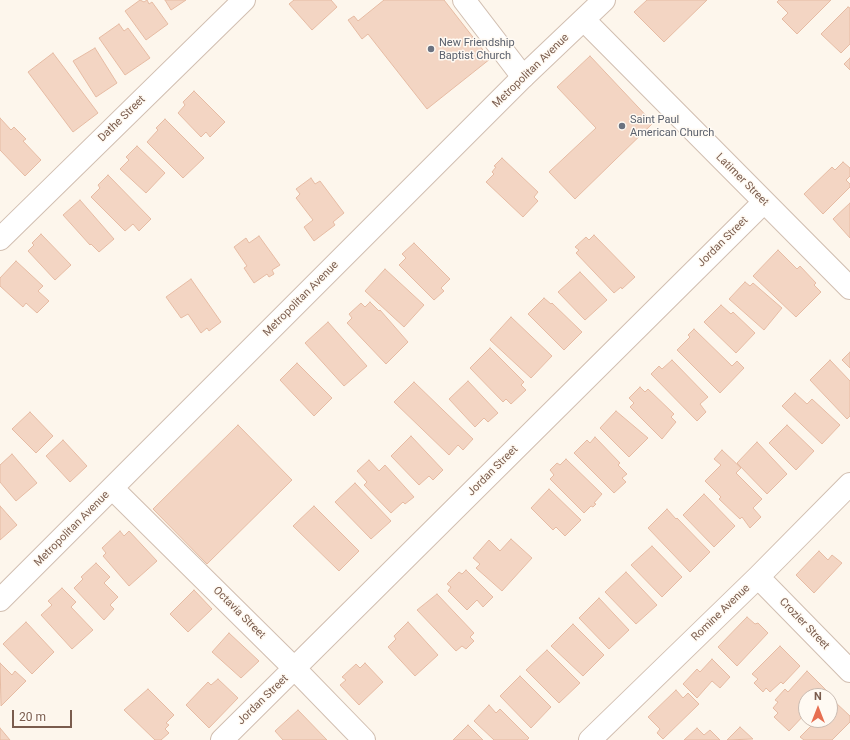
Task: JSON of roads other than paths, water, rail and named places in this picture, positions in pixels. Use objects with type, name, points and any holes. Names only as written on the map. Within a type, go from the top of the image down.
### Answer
[{"type":"street","name":"Dathe Street","points":[[0,238],[244,0]]},
{"type":"street","points":[[464,0],[523,77]]},
{"type":"street","name":"Metropolitan Avenue","points":[[0,600],[113,489],[523,77],[604,0]]},
{"type":"street","name":"Latimer Street","points":[[584,20],[850,288]]},
{"type":"street","name":"Jordan Street","points":[[222,740],[764,202]]},
{"type":"street","name":"Romine Avenue","points":[[603,736],[850,484]]},
{"type":"street","name":"Octavia Street","points":[[113,489],[295,669],[364,740]]},
{"type":"street","name":"Crozier Street","points":[[758,577],[850,671]]},
{"type":"place","name":"New Friendship Baptist Church","points":[[431,49]]},
{"type":"place","name":"Saint Paul American Church","points":[[622,126]]}]
